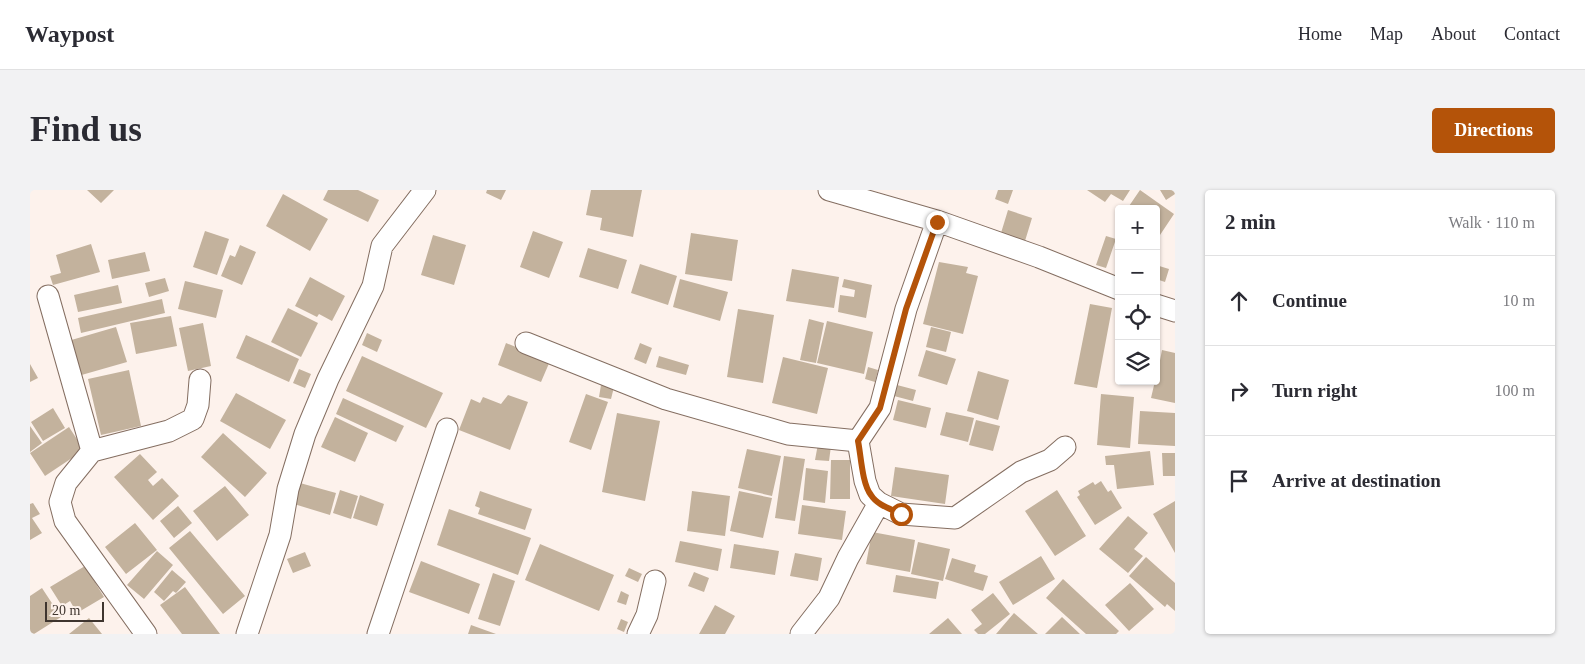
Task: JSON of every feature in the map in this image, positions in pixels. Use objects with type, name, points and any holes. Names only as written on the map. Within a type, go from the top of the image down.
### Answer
[{"type":"street","points":[[247,634],[280,535],[288,489],[305,434],[328,379],[373,286],[382,246],[425,190]]},
{"type":"street","points":[[837,191],[937,222],[1039,257],[1115,287]]},
{"type":"street","points":[[937,222],[906,309],[880,408],[858,441],[865,481],[870,495],[879,503],[901,514],[955,518],[975,506],[1021,472],[1050,460],[1065,447]]},
{"type":"street","points":[[48,296],[92,451]]},
{"type":"street","points":[[1160,306],[1175,311]]},
{"type":"street","points":[[526,343],[666,399],[788,434],[858,441]]},
{"type":"street","points":[[146,634],[65,521],[60,502],[66,483],[92,451],[170,431],[193,419],[198,406],[200,380]]},
{"type":"street","points":[[378,634],[447,429]]},
{"type":"street","points":[[801,634],[829,598],[848,558],[879,503]]},
{"type":"street","points":[[638,634],[646,615],[655,582]]},
{"type":"building","points":[[87,190],[114,190],[101,203]]},
{"type":"building","points":[[328,190],[358,190],[379,200],[368,222],[323,200]]},
{"type":"building","points":[[487,190],[506,190],[501,200],[486,193]]},
{"type":"building","points":[[591,190],[642,190],[633,237],[600,230],[602,218],[586,215]]},
{"type":"building","points":[[998,190],[1013,190],[1008,204],[995,199]]},
{"type":"building","points":[[1087,190],[1130,190],[1123,201],[1111,194],[1105,202]]},
{"type":"building","points":[[1140,190],[1174,214],[1160,235],[1160,205],[1130,205]]},
{"type":"building","points":[[1160,190],[1175,190],[1175,194],[1166,200]]},
{"type":"building","points":[[283,194],[328,219],[310,251],[266,226]]},
{"type":"building","points":[[1008,210],[1032,218],[1025,241],[1001,233]]},
{"type":"building","points":[[205,231],[229,239],[217,275],[193,267]]},
{"type":"building","points":[[533,231],[563,242],[549,278],[520,267]]},
{"type":"building","points":[[691,233],[738,240],[732,281],[685,274]]},
{"type":"building","points":[[433,235],[466,245],[454,285],[421,275]]},
{"type":"building","points":[[1106,236],[1115,239],[1106,268],[1096,265]]},
{"type":"building","points":[[91,244],[100,272],[53,285],[50,276],[61,273],[56,255]]},
{"type":"building","points":[[240,245],[256,252],[242,285],[221,276],[230,255],[235,257]]},
{"type":"building","points":[[588,248],[627,260],[618,289],[579,277]]},
{"type":"building","points":[[145,252],[150,271],[112,279],[108,260]]},
{"type":"building","points":[[939,262],[968,267],[966,273],[978,276],[963,334],[923,324]]},
{"type":"building","points":[[640,264],[677,276],[668,305],[631,293]]},
{"type":"building","points":[[1160,266],[1169,269],[1165,282],[1160,280]]},
{"type":"building","points":[[792,269],[839,277],[834,308],[786,301]]},
{"type":"building","points":[[310,277],[345,296],[332,321],[319,314],[317,317],[295,306]]},
{"type":"building","points":[[165,278],[169,291],[149,297],[145,283]]},
{"type":"building","points":[[680,279],[728,292],[720,321],[673,307]]},
{"type":"building","points":[[844,279],[872,285],[866,318],[838,312],[840,295],[854,297],[855,290],[842,287]]},
{"type":"building","points":[[185,281],[223,290],[216,318],[178,309]]},
{"type":"building","points":[[118,285],[122,303],[78,312],[74,295]]},
{"type":"building","points":[[162,299],[165,313],[81,333],[78,318]]},
{"type":"building","points":[[1090,304],[1112,308],[1097,388],[1074,384]]},
{"type":"building","points":[[288,308],[318,323],[301,357],[271,342]]},
{"type":"building","points":[[738,309],[774,315],[763,383],[727,377]]},
{"type":"building","points":[[171,316],[177,346],[136,354],[130,323]]},
{"type":"building","points":[[809,319],[824,323],[816,363],[800,360]]},
{"type":"building","points":[[827,321],[873,332],[864,374],[817,363]]},
{"type":"building","points":[[203,323],[211,366],[188,371],[179,328]]},
{"type":"building","points":[[116,327],[127,362],[78,376],[68,341]]},
{"type":"building","points":[[931,327],[951,332],[946,352],[926,347]]},
{"type":"building","points":[[367,333],[382,340],[377,352],[362,345]]},
{"type":"building","points":[[246,335],[299,359],[289,382],[236,358]]},
{"type":"building","points":[[506,343],[550,361],[541,382],[498,365]]},
{"type":"building","points":[[640,343],[652,348],[646,364],[634,359]]},
{"type":"building","points":[[926,350],[956,359],[947,385],[918,376]]},
{"type":"building","points":[[1162,350],[1175,353],[1175,403],[1151,398],[1154,385],[1160,385]]},
{"type":"building","points":[[362,356],[443,393],[426,428],[346,391]]},
{"type":"building","points":[[659,356],[689,365],[686,375],[656,367]]},
{"type":"building","points":[[783,357],[828,368],[817,414],[772,403]]},
{"type":"building","points":[[30,364],[38,378],[30,382]]},
{"type":"building","points":[[868,367],[878,370],[875,382],[865,379]]},
{"type":"building","points":[[299,369],[311,374],[305,388],[293,383]]},
{"type":"building","points":[[129,370],[141,426],[101,435],[88,379]]},
{"type":"building","points":[[978,371],[1009,380],[998,420],[967,411]]},
{"type":"building","points":[[601,385],[614,387],[611,399],[599,397]]},
{"type":"building","points":[[897,385],[916,390],[913,401],[894,396]]},
{"type":"building","points":[[236,393],[286,420],[270,449],[220,421]]},
{"type":"building","points":[[586,394],[608,402],[591,450],[569,442]]},
{"type":"building","points":[[1101,394],[1134,397],[1130,448],[1097,445]]},
{"type":"building","points":[[508,395],[528,402],[510,450],[459,430],[471,399],[480,403],[483,397],[501,404]]},
{"type":"building","points":[[343,398],[404,426],[396,442],[336,414]]},
{"type":"building","points":[[898,400],[931,408],[926,428],[893,420]]},
{"type":"building","points":[[53,408],[65,428],[43,441],[31,422]]},
{"type":"building","points":[[1140,411],[1175,413],[1175,446],[1138,444]]},
{"type":"building","points":[[946,412],[974,418],[968,442],[940,435]]},
{"type":"building","points":[[617,413],[660,421],[645,501],[602,492]]},
{"type":"building","points":[[335,417],[368,433],[355,462],[321,447]]},
{"type":"building","points":[[976,420],[1000,426],[993,451],[969,445]]},
{"type":"building","points":[[30,426],[42,443],[30,452]]},
{"type":"building","points":[[69,427],[84,450],[45,476],[30,453]]},
{"type":"building","points":[[223,433],[267,473],[245,497],[201,457]]},
{"type":"building","points":[[818,444],[831,446],[829,461],[815,460]]},
{"type":"building","points":[[747,449],[781,456],[772,496],[738,488]]},
{"type":"building","points":[[1150,451],[1154,485],[1117,489],[1114,465],[1106,465],[1105,456]]},
{"type":"building","points":[[1162,453],[1175,453],[1175,476],[1163,476]]},
{"type":"building","points":[[140,454],[157,472],[148,480],[153,486],[162,478],[179,496],[153,520],[114,477]]},
{"type":"building","points":[[784,456],[805,459],[795,521],[775,518]]},
{"type":"building","points":[[831,460],[850,460],[850,499],[830,499]]},
{"type":"building","points":[[895,467],[949,475],[945,504],[891,496]]},
{"type":"building","points":[[806,468],[828,471],[825,503],[803,500]]},
{"type":"building","points":[[1101,481],[1108,492],[1111,490],[1122,508],[1095,525],[1077,497],[1080,495],[1078,491],[1093,482],[1095,485]]},
{"type":"building","points":[[300,483],[336,493],[330,515],[294,504]]},
{"type":"building","points":[[225,486],[249,515],[217,541],[193,511]]},
{"type":"building","points":[[340,490],[358,496],[351,519],[333,513]]},
{"type":"building","points":[[1057,490],[1086,536],[1055,556],[1025,511]]},
{"type":"building","points":[[480,491],[532,509],[525,530],[478,514],[480,508],[475,506]]},
{"type":"building","points":[[692,491],[730,496],[725,536],[687,531]]},
{"type":"building","points":[[739,491],[772,498],[763,538],[730,531]]},
{"type":"building","points":[[360,495],[384,504],[377,526],[353,518]]},
{"type":"building","points":[[1175,501],[1175,553],[1153,514]]},
{"type":"building","points":[[33,503],[40,514],[32,518],[42,533],[30,540],[30,504]]},
{"type":"building","points":[[802,505],[846,511],[842,540],[798,534]]},
{"type":"building","points":[[178,506],[192,523],[174,538],[160,521]]},
{"type":"building","points":[[449,509],[531,538],[518,575],[437,545]]},
{"type":"building","points":[[1128,516],[1148,533],[1134,549],[1143,556],[1128,573],[1099,549]]},
{"type":"building","points":[[135,523],[157,550],[126,574],[105,547]]},
{"type":"building","points":[[190,531],[245,596],[223,614],[169,548]]},
{"type":"building","points":[[872,532],[915,540],[910,572],[866,564]]},
{"type":"building","points":[[680,541],[722,549],[718,571],[675,562]]},
{"type":"building","points":[[918,542],[950,549],[943,581],[911,574]]},
{"type":"building","points":[[540,544],[614,575],[599,611],[525,580]]},
{"type":"building","points":[[734,544],[779,551],[775,575],[730,568]]},
{"type":"building","points":[[157,551],[173,565],[144,599],[127,585]]},
{"type":"building","points":[[305,552],[311,566],[293,573],[287,559]]},
{"type":"building","points":[[795,553],[822,558],[818,581],[790,576]]},
{"type":"building","points":[[1041,556],[1055,579],[1013,605],[999,582]]},
{"type":"building","points":[[1146,557],[1175,583],[1175,611],[1167,604],[1165,607],[1129,576]]},
{"type":"building","points":[[952,558],[976,565],[974,572],[988,576],[983,591],[945,579]]},
{"type":"building","points":[[421,561],[480,584],[469,614],[409,592]]},
{"type":"building","points":[[85,566],[104,597],[77,613],[70,601],[62,606],[50,587]]},
{"type":"building","points":[[629,568],[642,574],[638,582],[625,576]]},
{"type":"building","points":[[172,570],[186,582],[176,593],[173,591],[164,601],[154,592]]},
{"type":"building","points":[[694,572],[709,578],[704,592],[688,586]]},
{"type":"building","points":[[493,573],[515,581],[500,626],[478,619]]},
{"type":"building","points":[[896,575],[939,582],[936,599],[893,592]]},
{"type":"building","points":[[1063,579],[1119,631],[1116,634],[1086,634],[1046,598]]},
{"type":"building","points":[[1130,583],[1154,609],[1129,631],[1105,605]]},
{"type":"building","points":[[185,587],[220,634],[182,634],[160,605]]},
{"type":"building","points":[[42,588],[61,617],[34,634],[30,634],[30,596]]},
{"type":"building","points":[[621,591],[629,595],[626,605],[617,602]]},
{"type":"building","points":[[993,593],[1010,614],[985,634],[978,634],[974,630],[982,624],[971,610]]},
{"type":"building","points":[[715,605],[735,616],[725,634],[699,634]]},
{"type":"building","points":[[1014,613],[1038,634],[996,634]]},
{"type":"building","points":[[1062,617],[1080,634],[1045,634]]},
{"type":"building","points":[[89,618],[102,634],[69,634]]},
{"type":"building","points":[[948,618],[962,634],[929,634]]},
{"type":"building","points":[[621,619],[628,622],[624,632],[617,629]]},
{"type":"building","points":[[471,625],[496,634],[468,634]]},
{"type":"route","points":[[901,514],[879,503],[870,495],[865,481],[858,441],[880,408],[906,309],[937,222]]}]
